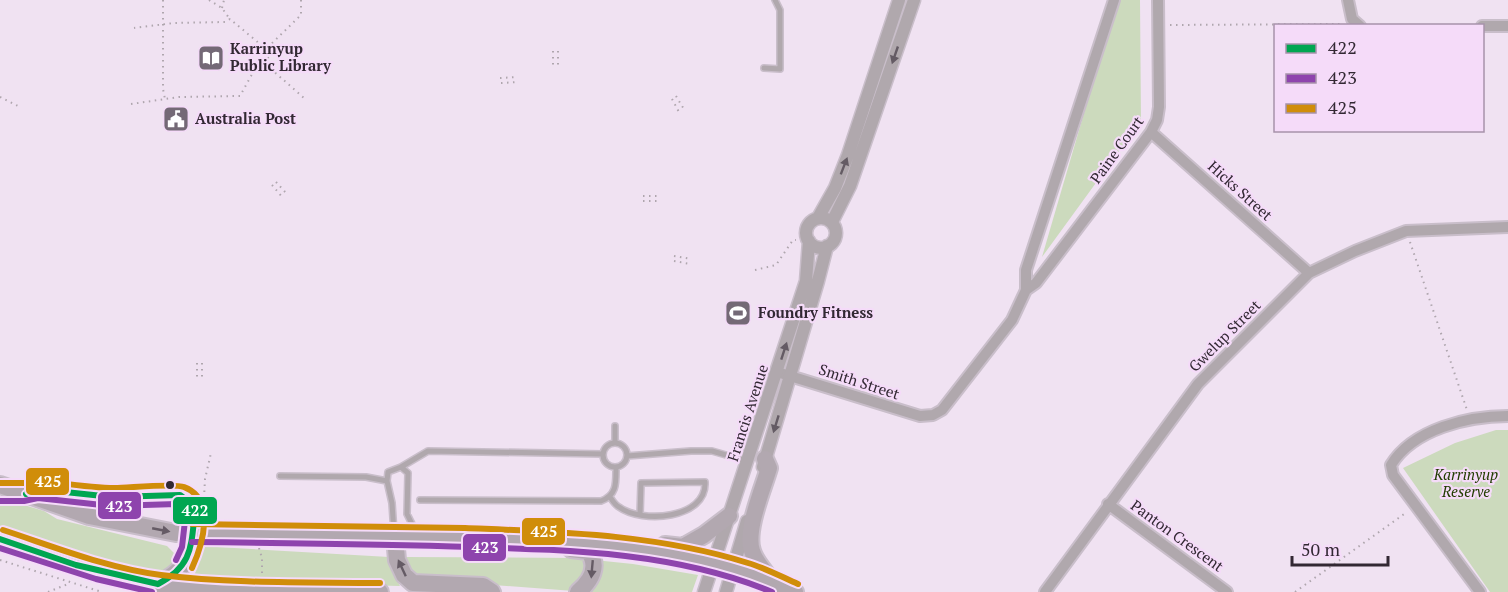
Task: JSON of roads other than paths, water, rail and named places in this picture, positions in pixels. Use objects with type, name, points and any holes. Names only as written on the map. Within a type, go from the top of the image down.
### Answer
[{"type":"highway","points":[[765,459],[769,468],[750,541],[756,561],[773,584]]},
{"type":"highway","points":[[0,485],[89,516],[176,533],[259,536],[418,536],[575,541],[647,550],[714,563],[795,592]]},
{"type":"highway","points":[[0,492],[26,494]]},
{"type":"highway","points":[[541,540],[551,533],[597,536],[683,547],[729,516]]},
{"type":"highway","points":[[158,584],[174,576],[183,565],[191,549],[192,533]]},
{"type":"highway","points":[[395,537],[397,560],[404,575],[413,583],[483,586],[492,592]]},
{"type":"highway","points":[[1,538],[76,565],[158,584],[212,591],[380,592]]},
{"type":"highway","points":[[541,540],[550,548],[588,550],[591,554],[594,572],[590,582],[578,592]]},
{"type":"street","name":"Francis Avenue","points":[[704,592],[806,281],[807,228],[818,218],[836,188],[899,0]]},
{"type":"street","name":"Francis Avenue","points":[[726,592],[827,246],[836,236],[832,222],[850,186],[914,0]]},
{"type":"street","name":"Paine Court","points":[[1026,291],[1026,270],[1114,0]]},
{"type":"street","name":"Paine Court","points":[[933,416],[942,410],[1012,320],[1026,291],[1036,283],[1151,132],[1157,120],[1159,107],[1158,0]]},
{"type":"street","points":[[1348,0],[1349,10],[1357,24]]},
{"type":"street","points":[[1484,26],[1508,26]]},
{"type":"street","name":"Hicks Street","points":[[1151,132],[1310,273]]},
{"type":"street","points":[[818,218],[832,222]]},
{"type":"street","name":"Gwelup Street","points":[[1045,592],[1197,384],[1310,273],[1355,251],[1406,231],[1508,227]]},
{"type":"street","points":[[808,239],[817,247],[827,246]]},
{"type":"street","name":"Smith Street","points":[[777,372],[920,416],[933,416]]},
{"type":"street","points":[[1480,592],[1393,475],[1391,465],[1396,456],[1416,441],[1438,429],[1470,419],[1508,416]]},
{"type":"street","name":"Panton Crescent","points":[[1108,504],[1227,592]]},
{"type":"lane","points":[[764,68],[780,69],[780,10],[775,0]]},
{"type":"lane","points":[[615,426],[615,443]]},
{"type":"lane","points":[[615,443],[623,446],[627,456],[623,464],[616,468],[605,463],[603,454],[607,445],[615,443]]},
{"type":"lane","points":[[395,537],[392,503],[387,481],[388,472],[422,454],[435,450],[603,454]]},
{"type":"lane","points":[[627,456],[691,451],[712,452],[748,462]]},
{"type":"lane","points":[[401,467],[408,472],[407,514],[418,536]]},
{"type":"lane","points":[[420,500],[601,501],[609,496],[616,486],[616,468]]},
{"type":"lane","points":[[280,476],[366,477],[387,481]]},
{"type":"lane","points":[[609,496],[618,507],[630,513],[640,515],[668,516],[695,506],[702,496],[705,482],[641,483],[640,515]]},
{"type":"lane","points":[[26,494],[37,489],[112,496],[180,495],[193,505],[195,511],[192,533]]},
{"type":"place","name":"Karrinyup Public Library","points":[[211,58]]},
{"type":"place","name":"Australia Post","points":[[176,119]]},
{"type":"place","name":"Foundry Fitness","points":[[738,313]]},
{"type":"park label","name":"Karrinyup Reserve","points":[[1466,484]]}]
